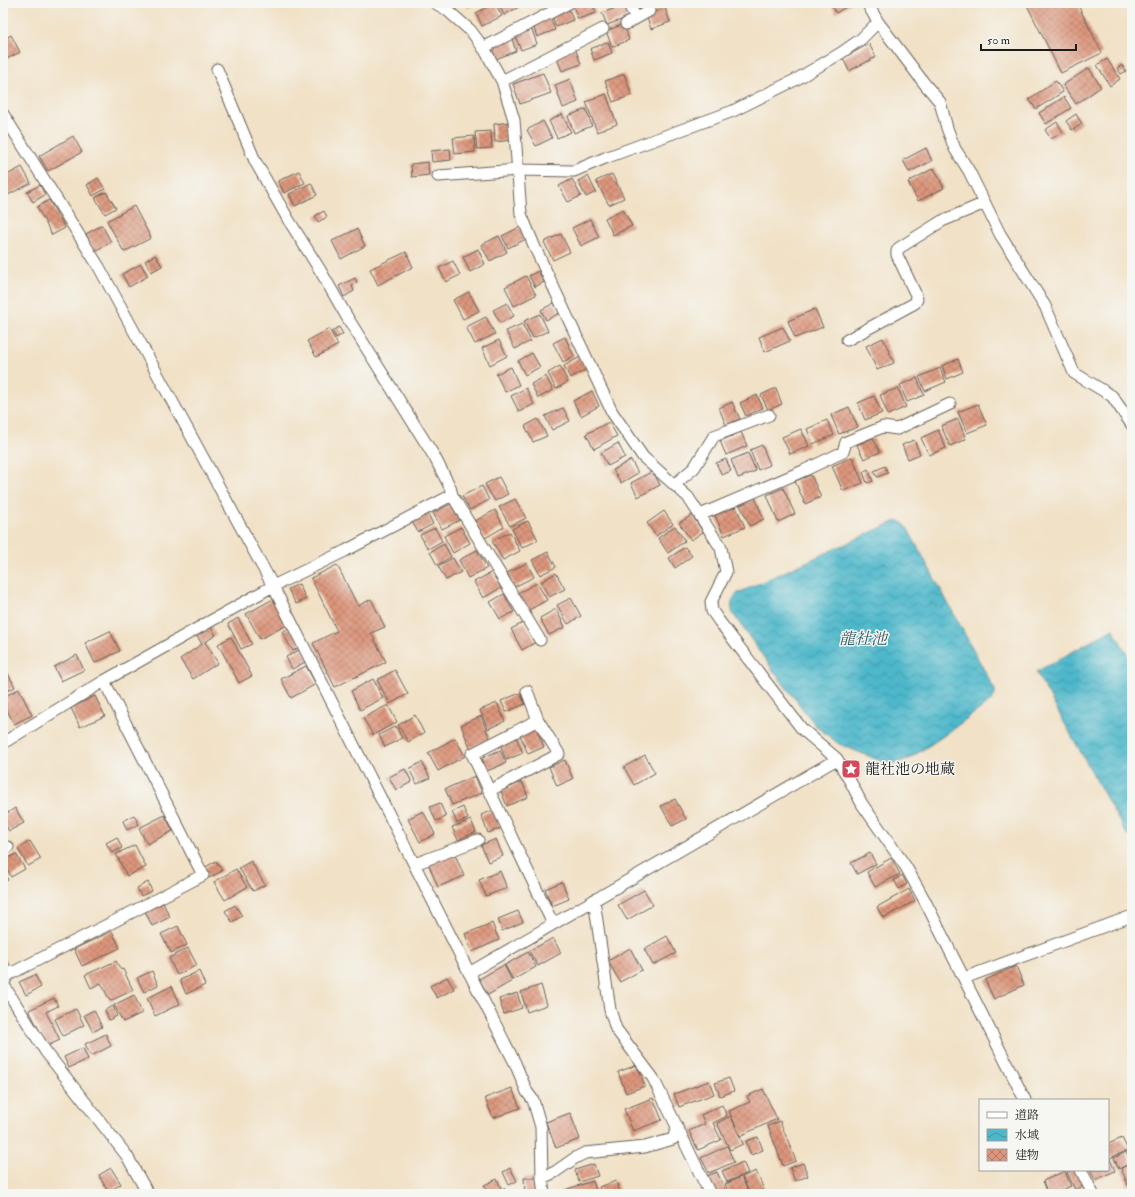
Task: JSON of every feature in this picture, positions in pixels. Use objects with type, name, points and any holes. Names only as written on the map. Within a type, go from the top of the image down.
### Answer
[{"type":"street","points":[[435,3],[448,10],[471,31],[483,48],[502,81],[514,120],[521,214],[536,250],[612,412],[643,457],[688,497],[720,548],[726,572],[711,602],[712,611],[802,729],[837,759],[862,804],[906,867],[925,901],[1024,1099]]},
{"type":"street","points":[[483,48],[568,3]]},
{"type":"street","points":[[628,3],[636,18]]},
{"type":"street","points":[[867,3],[878,22],[940,102],[947,128],[955,148],[970,171],[1000,234],[1045,306],[1074,372],[1112,396],[1132,426]]},
{"type":"street","points":[[626,24],[649,11]]},
{"type":"street","points":[[438,176],[518,170],[574,171],[605,158],[733,111],[797,79],[841,53],[861,39],[878,22]]},
{"type":"street","points":[[502,81],[603,29]]},
{"type":"street","points":[[217,69],[255,161],[347,317],[434,456],[450,487],[452,495],[540,640]]},
{"type":"street","points":[[3,114],[99,267],[273,586],[515,1063],[527,1092],[533,1100],[541,1127],[542,1178],[544,1194]]},
{"type":"street","points":[[847,340],[915,303],[916,295],[897,255],[899,248],[942,220],[985,203]]},
{"type":"street","points":[[700,515],[803,471],[843,452],[846,442],[883,427],[897,429],[950,404]]},
{"type":"street","points":[[674,485],[694,468],[714,436],[769,415]]},
{"type":"street","points":[[3,743],[104,681],[273,586],[345,551],[452,495]]},
{"type":"street","points":[[104,681],[203,875],[4,977],[46,1052],[127,1156],[148,1194]]},
{"type":"street","points":[[490,791],[558,754],[538,720],[527,691]]},
{"type":"street","points":[[538,720],[472,754],[553,924]]},
{"type":"street","points":[[469,973],[837,759]]},
{"type":"street","points":[[415,864],[478,840]]},
{"type":"street","points":[[594,900],[610,1010],[616,1029],[653,1078],[710,1194]]},
{"type":"street","points":[[964,978],[1132,916]]},
{"type":"street","points":[[542,1178],[555,1172],[585,1153],[645,1147],[673,1139],[677,1127]]},
{"type":"street","points":[[1082,1171],[1093,1194]]},
{"type":"water","name":"龍社池","points":[[900,521],[906,526],[922,555],[995,690],[995,695],[992,700],[942,737],[909,759],[894,763],[878,760],[839,744],[816,726],[775,673],[733,614],[731,605],[738,593],[894,522]]},
{"type":"water","points":[[1113,629],[1132,663],[1132,833],[1127,835],[1036,672]]},
{"type":"building","points":[[465,3],[477,3],[468,8]]},
{"type":"building","points":[[495,3],[502,16],[482,26],[476,13]]},
{"type":"building","points":[[498,3],[517,3],[519,7],[504,15]]},
{"type":"building","points":[[584,3],[592,3],[596,13],[578,19],[573,7]]},
{"type":"building","points":[[830,3],[852,3],[836,13]]},
{"type":"building","points":[[1026,3],[1077,3],[1102,53],[1061,73]]},
{"type":"building","points":[[624,5],[629,17],[607,25],[602,13]]},
{"type":"building","points":[[665,8],[670,22],[651,29],[646,15]]},
{"type":"building","points":[[569,9],[573,20],[556,27],[552,15]]},
{"type":"building","points":[[551,19],[555,30],[537,37],[533,25]]},
{"type":"building","points":[[624,24],[629,40],[612,47],[606,31]]},
{"type":"building","points":[[532,30],[537,44],[521,50],[515,36]]},
{"type":"building","points":[[11,35],[20,52],[3,61],[3,40]]},
{"type":"building","points":[[511,36],[516,51],[496,59],[490,44]]},
{"type":"building","points":[[608,42],[612,53],[594,60],[590,49]]},
{"type":"building","points":[[869,44],[876,57],[849,71],[843,58]]},
{"type":"building","points":[[575,48],[581,64],[562,71],[556,56]]},
{"type":"building","points":[[1107,59],[1120,79],[1110,86],[1097,65]]},
{"type":"building","points":[[1122,65],[1126,71],[1121,74],[1117,68]]},
{"type":"building","points":[[1089,68],[1101,87],[1076,104],[1063,85]]},
{"type":"building","points":[[543,73],[551,93],[520,104],[513,84]]},
{"type":"building","points":[[624,74],[632,95],[613,102],[605,81]]},
{"type":"building","points":[[570,79],[578,102],[563,108],[555,85]]},
{"type":"building","points":[[1056,81],[1063,92],[1036,109],[1029,99]]},
{"type":"building","points":[[606,94],[617,124],[597,132],[586,102]]},
{"type":"building","points":[[1064,97],[1071,108],[1046,124],[1039,113]]},
{"type":"building","points":[[586,109],[592,126],[574,133],[568,116]]},
{"type":"building","points":[[562,114],[571,132],[557,138],[549,121]]},
{"type":"building","points":[[1076,114],[1082,124],[1072,130],[1066,121]]},
{"type":"building","points":[[543,121],[552,138],[536,146],[527,130]]},
{"type":"building","points":[[511,122],[513,140],[495,142],[494,124]]},
{"type":"building","points":[[1057,122],[1063,132],[1051,139],[1045,130]]},
{"type":"building","points":[[491,131],[492,148],[477,149],[475,132]]},
{"type":"building","points":[[73,136],[82,152],[48,171],[39,156]]},
{"type":"building","points":[[474,136],[475,152],[455,154],[453,138]]},
{"type":"building","points":[[926,148],[932,161],[909,172],[903,160]]},
{"type":"building","points":[[450,149],[451,160],[432,162],[431,151]]},
{"type":"building","points":[[428,162],[429,175],[412,177],[411,164]]},
{"type":"building","points":[[22,167],[31,183],[8,195],[3,185],[3,177]]},
{"type":"building","points":[[934,168],[944,188],[918,201],[908,182]]},
{"type":"building","points":[[299,171],[305,183],[284,193],[278,181]]},
{"type":"building","points":[[612,174],[624,198],[609,205],[596,181]]},
{"type":"building","points":[[588,176],[596,192],[586,197],[578,181]]},
{"type":"building","points":[[98,178],[105,189],[93,196],[87,185]]},
{"type":"building","points":[[572,179],[581,196],[568,202],[559,186]]},
{"type":"building","points":[[311,183],[317,195],[295,206],[289,194]]},
{"type":"building","points":[[40,185],[45,195],[33,202],[27,192]]},
{"type":"building","points":[[106,192],[116,208],[105,214],[95,198]]},
{"type":"building","points":[[49,200],[65,228],[52,235],[37,207]]},
{"type":"building","points":[[134,206],[151,238],[124,252],[107,221]]},
{"type":"building","points":[[623,209],[632,226],[613,235],[605,218]]},
{"type":"building","points":[[324,211],[327,217],[318,222],[315,216]]},
{"type":"building","points":[[590,219],[599,237],[581,246],[572,228]]},
{"type":"building","points":[[102,225],[111,242],[95,251],[86,234]]},
{"type":"building","points":[[520,227],[526,239],[508,248],[502,236]]},
{"type":"building","points":[[357,229],[365,246],[341,259],[332,241]]},
{"type":"building","points":[[561,234],[570,252],[553,260],[544,242]]},
{"type":"building","points":[[499,236],[507,252],[490,261],[481,245]]},
{"type":"building","points":[[478,249],[485,264],[470,272],[463,257]]},
{"type":"building","points":[[406,252],[413,267],[378,285],[370,269]]},
{"type":"building","points":[[155,255],[162,266],[151,272],[145,261]]},
{"type":"building","points":[[453,261],[460,275],[446,282],[439,268]]},
{"type":"building","points":[[141,264],[148,276],[129,287],[122,274]]},
{"type":"building","points":[[538,271],[544,282],[535,287],[529,276]]},
{"type":"building","points":[[526,276],[536,295],[514,306],[505,287]]},
{"type":"building","points":[[355,278],[357,283],[352,286],[354,291],[344,297],[339,286]]},
{"type":"building","points":[[469,292],[479,311],[463,319],[453,300]]},
{"type":"building","points":[[507,303],[514,316],[500,323],[493,310]]},
{"type":"building","points":[[554,303],[560,313],[546,320],[541,310]]},
{"type":"building","points":[[815,309],[823,327],[795,338],[788,321]]},
{"type":"building","points":[[540,314],[548,331],[533,338],[524,321]]},
{"type":"building","points":[[486,317],[495,334],[475,344],[466,327]]},
{"type":"building","points":[[522,324],[531,341],[515,349],[506,331]]},
{"type":"building","points":[[339,327],[343,334],[336,338],[332,331]]},
{"type":"building","points":[[783,327],[790,341],[765,352],[759,337]]},
{"type":"building","points":[[329,329],[338,345],[316,357],[307,341]]},
{"type":"building","points":[[565,337],[574,356],[563,362],[553,343]]},
{"type":"building","points":[[883,338],[894,363],[877,370],[866,346]]},
{"type":"building","points":[[499,340],[507,356],[490,365],[482,348]]},
{"type":"building","points":[[532,353],[540,367],[525,375],[518,361]]},
{"type":"building","points":[[580,357],[587,369],[570,378],[564,366]]},
{"type":"building","points":[[958,359],[963,372],[947,379],[942,366]]},
{"type":"building","points":[[560,366],[568,382],[556,389],[548,373]]},
{"type":"building","points":[[511,367],[519,385],[505,392],[496,374]]},
{"type":"building","points":[[940,368],[946,382],[925,391],[919,377]]},
{"type":"building","points":[[546,376],[553,390],[538,398],[531,384]]},
{"type":"building","points":[[917,378],[924,395],[907,402],[900,385]]},
{"type":"building","points":[[526,388],[534,404],[519,412],[511,396]]},
{"type":"building","points":[[776,388],[782,404],[768,410],[761,395]]},
{"type":"building","points":[[898,388],[906,407],[888,415],[880,395]]},
{"type":"building","points":[[592,391],[599,406],[581,416],[573,401]]},
{"type":"building","points":[[757,395],[763,408],[746,416],[740,403]]},
{"type":"building","points":[[874,396],[882,413],[865,420],[858,403]]},
{"type":"building","points":[[732,402],[740,419],[726,425],[719,408]]},
{"type":"building","points":[[978,404],[987,425],[967,433],[958,412]]},
{"type":"building","points":[[849,407],[858,427],[839,434],[831,415]]},
{"type":"building","points":[[563,408],[570,421],[552,430],[545,416]]},
{"type":"building","points":[[538,419],[547,436],[533,442],[525,426]]},
{"type":"building","points":[[958,419],[966,439],[950,446],[941,426]]},
{"type":"building","points":[[827,420],[834,435],[813,444],[807,429]]},
{"type":"building","points":[[609,422],[617,436],[594,449],[586,434]]},
{"type":"building","points":[[801,429],[809,446],[790,454],[782,437]]},
{"type":"building","points":[[938,430],[946,448],[929,455],[921,438]]},
{"type":"building","points":[[741,432],[747,446],[726,455],[720,441]]},
{"type":"building","points":[[873,438],[880,452],[864,459],[857,445]]},
{"type":"building","points":[[914,440],[920,454],[908,459],[902,445]]},
{"type":"building","points":[[618,443],[625,457],[608,466],[601,453]]},
{"type":"building","points":[[762,445],[770,465],[758,470],[750,450]]},
{"type":"building","points":[[748,453],[756,471],[738,478],[731,460]]},
{"type":"building","points":[[852,457],[863,483],[843,491],[832,466]]},
{"type":"building","points":[[726,459],[731,471],[722,475],[716,463]]},
{"type":"building","points":[[631,460],[638,473],[621,483],[613,470]]},
{"type":"building","points":[[885,466],[888,473],[877,477],[874,471]]},
{"type":"building","points":[[868,469],[873,481],[867,483],[863,472]]},
{"type":"building","points":[[653,471],[660,485],[638,497],[631,483]]},
{"type":"building","points":[[811,475],[821,497],[805,504],[795,481]]},
{"type":"building","points":[[499,477],[508,494],[495,501],[485,484]]},
{"type":"building","points":[[482,486],[489,500],[470,510],[462,496]]},
{"type":"building","points":[[783,488],[795,514],[778,522],[767,495]]},
{"type":"building","points":[[755,498],[764,519],[750,526],[740,505]]},
{"type":"building","points":[[515,499],[526,518],[510,526],[499,507]]},
{"type":"building","points":[[451,504],[460,520],[442,529],[433,513]]},
{"type":"building","points":[[736,507],[745,527],[724,536],[715,515]]},
{"type":"building","points":[[495,510],[504,527],[485,538],[475,521]]},
{"type":"building","points":[[664,511],[673,524],[656,536],[647,523]]},
{"type":"building","points":[[427,512],[433,524],[418,532],[411,520]]},
{"type":"building","points":[[692,515],[703,532],[691,540],[679,523]]},
{"type":"building","points":[[528,521],[538,540],[522,548],[512,529]]},
{"type":"building","points":[[675,526],[685,541],[668,553],[658,538]]},
{"type":"building","points":[[461,527],[470,543],[453,553],[444,536]]},
{"type":"building","points":[[435,528],[442,541],[428,549],[420,535]]},
{"type":"building","points":[[510,532],[520,551],[503,560],[492,541]]},
{"type":"building","points":[[444,544],[451,557],[437,565],[430,552]]},
{"type":"building","points":[[685,547],[692,556],[675,568],[669,558]]},
{"type":"building","points":[[477,550],[487,568],[468,578],[459,560]]},
{"type":"building","points":[[548,552],[556,567],[540,575],[532,560]]},
{"type":"building","points":[[453,558],[461,572],[446,580],[438,566]]},
{"type":"building","points":[[527,563],[534,577],[514,587],[507,573]]},
{"type":"building","points":[[337,565],[358,606],[371,599],[385,627],[371,633],[386,662],[335,687],[313,643],[337,631],[311,578]]},
{"type":"building","points":[[492,572],[501,588],[483,598],[474,582]]},
{"type":"building","points":[[556,573],[565,589],[549,597],[541,582]]},
{"type":"building","points":[[537,583],[547,600],[527,611],[518,593]]},
{"type":"building","points":[[299,584],[306,599],[296,604],[288,589]]},
{"type":"building","points":[[504,594],[514,612],[500,619],[490,602]]},
{"type":"building","points":[[275,598],[289,624],[260,639],[246,614]]},
{"type":"building","points":[[571,598],[581,616],[568,624],[557,605]]},
{"type":"building","points":[[556,609],[565,627],[549,635],[540,618]]},
{"type":"building","points":[[238,618],[252,644],[241,649],[228,624]]},
{"type":"building","points":[[525,622],[536,642],[522,650],[511,629]]},
{"type":"building","points":[[209,624],[216,635],[205,642],[218,663],[193,679],[180,659],[202,644],[195,633]]},
{"type":"building","points":[[292,627],[302,646],[293,651],[282,632]]},
{"type":"building","points":[[110,631],[120,651],[95,663],[85,643]]},
{"type":"building","points":[[231,637],[252,676],[239,683],[218,644]]},
{"type":"building","points":[[303,648],[309,660],[292,669],[286,657]]},
{"type":"building","points":[[77,655],[84,670],[61,681],[54,667]]},
{"type":"building","points":[[3,664],[15,687],[3,693]]},
{"type":"building","points":[[306,666],[316,684],[291,698],[281,679]]},
{"type":"building","points":[[395,670],[408,694],[390,704],[377,680]]},
{"type":"building","points":[[373,679],[383,698],[360,710],[351,691]]},
{"type":"building","points":[[19,689],[32,715],[14,724],[3,702],[3,697]]},
{"type":"building","points":[[520,693],[525,704],[506,712],[501,701]]},
{"type":"building","points":[[95,696],[105,716],[80,727],[71,708]]},
{"type":"building","points":[[497,703],[505,721],[488,729],[480,710]]},
{"type":"building","points":[[388,705],[397,722],[373,735],[363,718]]},
{"type":"building","points":[[415,715],[424,733],[408,742],[398,725]]},
{"type":"building","points":[[481,716],[490,739],[470,748],[461,725]]},
{"type":"building","points":[[396,726],[402,738],[385,747],[379,735]]},
{"type":"building","points":[[536,728],[544,747],[528,754],[520,735]]},
{"type":"building","points":[[516,737],[523,753],[506,760],[500,744]]},
{"type":"building","points":[[455,738],[465,756],[438,771],[428,753]]},
{"type":"building","points":[[500,750],[506,763],[487,771],[482,758]]},
{"type":"building","points":[[645,755],[655,773],[634,785],[624,767]]},
{"type":"building","points":[[565,760],[573,779],[557,786],[549,767]]},
{"type":"building","points":[[422,762],[430,778],[417,784],[409,769]]},
{"type":"building","points":[[405,769],[412,782],[396,790],[389,777]]},
{"type":"building","points":[[475,776],[482,793],[452,805],[445,789]]},
{"type":"building","points":[[522,782],[528,797],[507,806],[501,791]]},
{"type":"building","points":[[675,799],[686,819],[672,826],[661,806]]},
{"type":"building","points":[[440,803],[446,817],[436,821],[430,807]]},
{"type":"building","points":[[463,807],[468,819],[457,823],[452,812]]},
{"type":"building","points":[[15,808],[24,823],[9,831],[3,821],[3,816]]},
{"type":"building","points":[[494,810],[501,828],[488,833],[481,815]]},
{"type":"building","points":[[423,811],[435,834],[420,842],[408,819]]},
{"type":"building","points":[[134,815],[139,824],[127,830],[123,821]]},
{"type":"building","points":[[165,815],[173,831],[147,844],[139,828]]},
{"type":"building","points":[[471,820],[476,832],[458,840],[452,827]]},
{"type":"building","points":[[117,837],[122,848],[112,853],[106,843]]},
{"type":"building","points":[[496,839],[503,856],[488,862],[481,845]]},
{"type":"building","points":[[30,841],[41,859],[28,866],[18,849]]},
{"type":"building","points":[[135,845],[146,867],[127,876],[116,854]]},
{"type":"building","points":[[454,852],[464,876],[438,887],[428,863]]},
{"type":"building","points":[[870,853],[876,864],[857,874],[851,863]]},
{"type":"building","points":[[16,854],[25,869],[11,877],[3,861]]},
{"type":"building","points":[[891,858],[900,874],[875,887],[867,872]]},
{"type":"building","points":[[216,861],[222,871],[209,878],[204,868]]},
{"type":"building","points":[[251,861],[265,885],[253,891],[239,868]]},
{"type":"building","points":[[236,869],[247,887],[225,900],[214,882]]},
{"type":"building","points":[[3,871],[8,880],[3,883]]},
{"type":"building","points":[[500,871],[507,888],[486,896],[479,880]]},
{"type":"building","points":[[902,875],[907,884],[899,889],[894,880]]},
{"type":"building","points":[[148,882],[152,891],[141,896],[137,888]]},
{"type":"building","points":[[562,882],[569,899],[552,906],[545,889]]},
{"type":"building","points":[[909,889],[915,901],[883,918],[877,907]]},
{"type":"building","points":[[644,890],[653,905],[627,920],[618,905]]},
{"type":"building","points":[[163,903],[170,917],[152,926],[145,911]]},
{"type":"building","points":[[235,905],[242,916],[232,922],[225,911]]},
{"type":"building","points":[[518,911],[523,922],[502,931],[498,919]]},
{"type":"building","points":[[492,923],[499,940],[472,952],[465,934]]},
{"type":"building","points":[[178,926],[187,945],[171,953],[161,934]]},
{"type":"building","points":[[112,931],[120,948],[82,966],[74,949]]},
{"type":"building","points":[[667,936],[676,953],[653,965],[644,949]]},
{"type":"building","points":[[553,938],[561,953],[538,966],[529,951]]},
{"type":"building","points":[[188,948],[197,965],[177,975],[169,958]]},
{"type":"building","points":[[630,948],[642,970],[620,982],[608,961]]},
{"type":"building","points":[[528,952],[536,967],[513,980],[505,965]]},
{"type":"building","points":[[116,961],[121,970],[123,969],[133,990],[110,1001],[101,983],[91,988],[85,975]]},
{"type":"building","points":[[504,965],[512,981],[488,995],[479,979]]},
{"type":"building","points":[[1016,966],[1024,985],[994,999],[985,980]]},
{"type":"building","points":[[152,971],[158,985],[144,992],[137,978]]},
{"type":"building","points":[[199,971],[205,985],[186,994],[180,980]]},
{"type":"building","points":[[35,975],[41,987],[26,995],[19,982]]},
{"type":"building","points":[[447,977],[454,989],[437,998],[430,986]]},
{"type":"building","points":[[541,985],[547,1005],[527,1012],[521,992]]},
{"type":"building","points":[[172,986],[180,1004],[155,1016],[147,998]]},
{"type":"building","points":[[517,993],[522,1008],[504,1014],[499,999]]},
{"type":"building","points":[[134,995],[142,1013],[123,1022],[114,1005]]},
{"type":"building","points":[[54,998],[58,1006],[46,1012],[60,1040],[47,1046],[29,1010]]},
{"type":"building","points":[[113,1006],[117,1016],[109,1020],[105,1010]]},
{"type":"building","points":[[76,1009],[84,1025],[63,1036],[55,1019]]},
{"type":"building","points":[[94,1010],[102,1027],[93,1032],[84,1015]]},
{"type":"building","points":[[106,1034],[111,1046],[91,1056],[85,1044]]},
{"type":"building","points":[[83,1048],[88,1059],[69,1068],[64,1057]]},
{"type":"building","points":[[637,1065],[645,1086],[626,1093],[618,1072]]},
{"type":"building","points":[[729,1078],[734,1091],[720,1096],[715,1083]]},
{"type":"building","points":[[709,1081],[714,1094],[679,1107],[674,1094]]},
{"type":"building","points":[[512,1088],[520,1108],[493,1118],[485,1098]]},
{"type":"building","points":[[763,1089],[777,1119],[740,1136],[729,1111],[750,1102],[747,1096]]},
{"type":"building","points":[[653,1098],[662,1120],[633,1131],[624,1109]]},
{"type":"building","points":[[722,1105],[727,1116],[713,1123],[721,1140],[698,1150],[689,1131],[705,1124],[701,1115]]},
{"type":"building","points":[[570,1113],[580,1139],[556,1148],[546,1122]]},
{"type":"building","points":[[731,1116],[743,1144],[730,1150],[717,1123]]},
{"type":"building","points":[[780,1121],[796,1161],[783,1166],[768,1126]]},
{"type":"building","points":[[758,1137],[763,1150],[751,1155],[746,1141]]},
{"type":"building","points":[[1122,1138],[1128,1150],[1109,1159],[1109,1144]]},
{"type":"building","points":[[727,1146],[734,1162],[709,1173],[701,1158]]},
{"type":"building","points":[[1126,1152],[1131,1163],[1119,1169],[1114,1158]]},
{"type":"building","points":[[1109,1160],[1115,1171],[1095,1180],[1090,1171],[1109,1171]]},
{"type":"building","points":[[743,1162],[748,1173],[727,1182],[722,1171]]},
{"type":"building","points":[[803,1163],[808,1176],[795,1181],[790,1168]]},
{"type":"building","points":[[1132,1163],[1132,1183],[1128,1185],[1121,1168]]},
{"type":"building","points":[[594,1164],[598,1176],[579,1182],[575,1170]]},
{"type":"building","points":[[111,1168],[121,1184],[108,1192],[99,1175]]},
{"type":"building","points":[[510,1168],[517,1181],[509,1185],[503,1172]]},
{"type":"building","points":[[756,1171],[764,1189],[754,1194],[750,1194],[742,1177]]},
{"type":"building","points":[[1065,1171],[1071,1186],[1053,1194],[1048,1194],[1043,1181]]},
{"type":"building","points":[[1078,1171],[1085,1185],[1075,1190],[1067,1172]]},
{"type":"building","points":[[717,1172],[727,1194],[713,1194],[705,1177]]},
{"type":"building","points":[[741,1177],[749,1192],[745,1194],[729,1194],[725,1184]]},
{"type":"building","points":[[524,1178],[539,1178],[540,1194],[525,1194]]},
{"type":"building","points":[[497,1179],[501,1188],[488,1194],[484,1185]]},
{"type":"building","points":[[593,1181],[597,1194],[566,1194],[564,1190]]},
{"type":"building","points":[[616,1181],[620,1194],[601,1194],[599,1187]]},
{"type":"building","points":[[504,1188],[507,1194],[491,1194]]},
{"type":"place","name":"龍社池の地蔵","points":[[851,769]]}]
